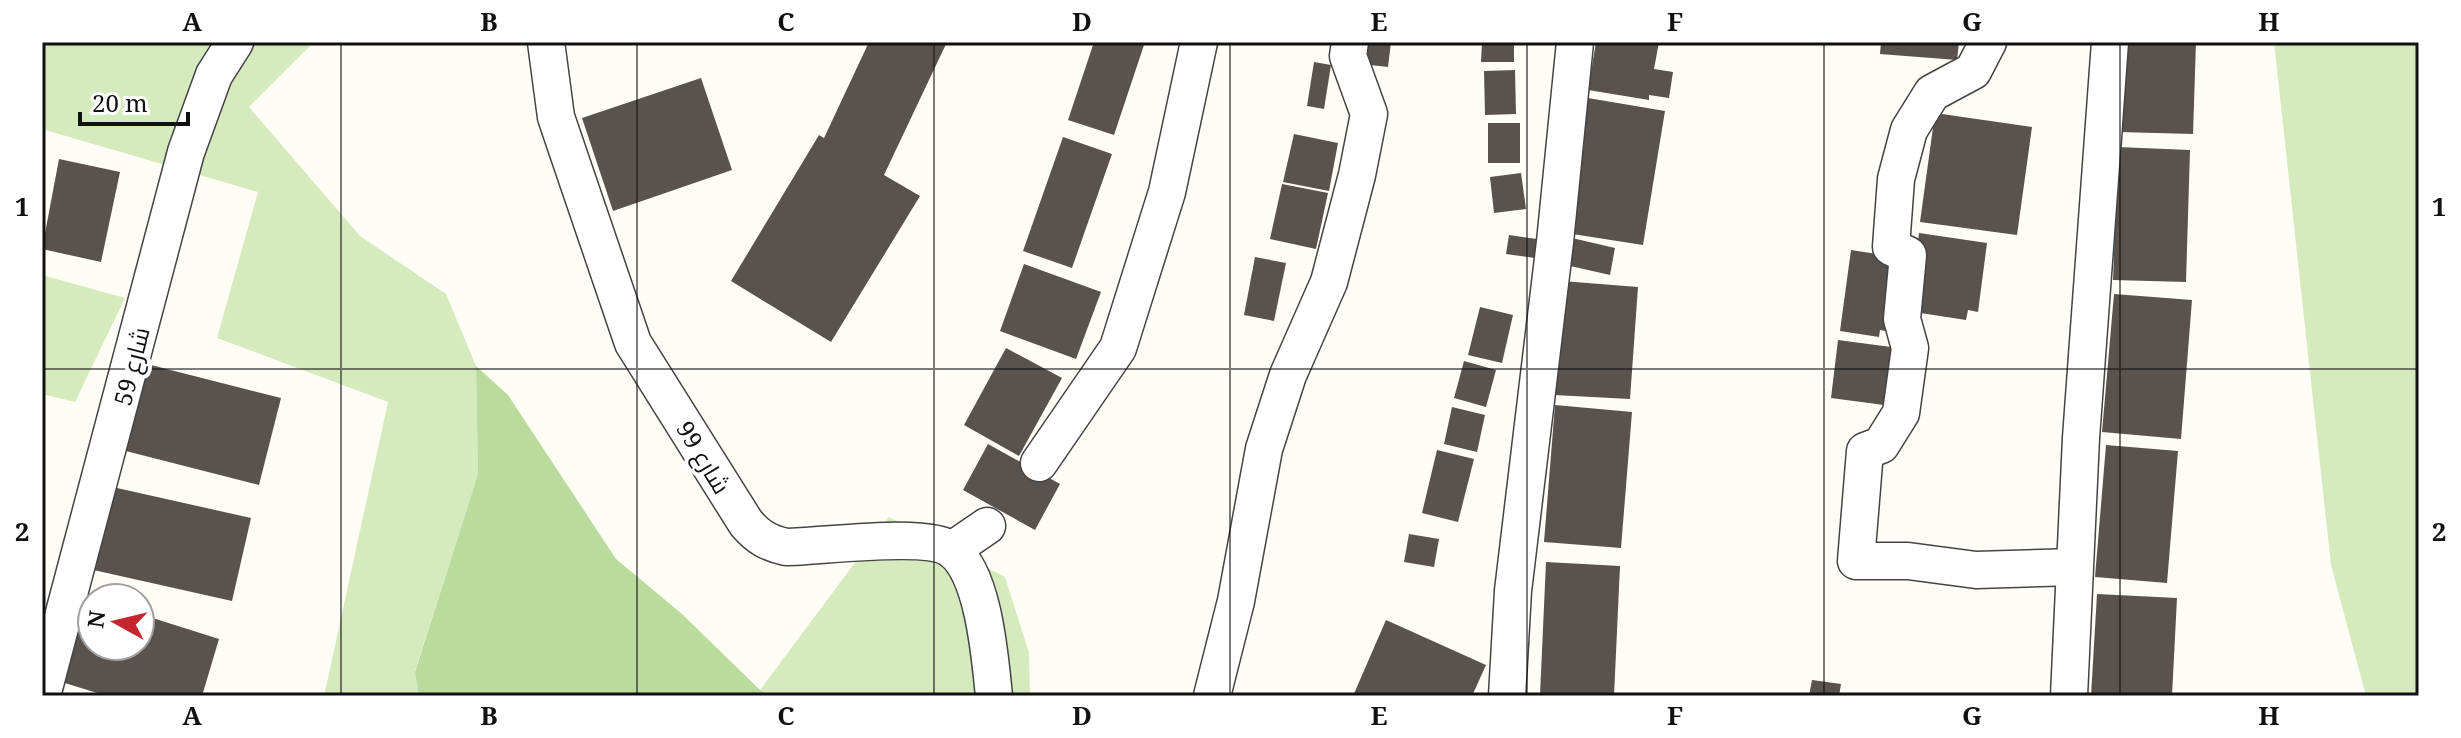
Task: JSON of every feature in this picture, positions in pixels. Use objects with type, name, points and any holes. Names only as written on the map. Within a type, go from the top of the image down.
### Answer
[{"type":"street","name":"شارع 59","points":[[42,696],[186,152],[214,75],[235,42]]},
{"type":"street","name":"شارع 99","points":[[546,42],[556,117],[633,343],[746,523],[757,536],[786,547],[921,541],[952,550]]},
{"type":"street","points":[[1039,463],[1118,348],[1167,192],[1199,42]]},
{"type":"street","points":[[1212,696],[1236,601],[1264,449],[1288,375],[1329,282],[1357,175],[1369,114],[1348,56],[1350,42]]},
{"type":"street","points":[[1507,696],[1513,591],[1555,242],[1575,42]]},
{"type":"street","points":[[1988,42],[1973,71],[1932,93],[1909,130],[1896,179],[1891,247],[1908,255],[1902,319],[1910,348],[1901,413],[1881,445],[1865,451],[1856,561],[1908,561],[1976,570],[2074,567]]},
{"type":"street","points":[[2069,696],[2082,422],[2110,42]]},
{"type":"street","points":[[987,526],[952,550],[966,568],[975,588],[994,696]]},
{"type":"green space","points":[[42,42],[314,42],[249,107],[360,236],[446,294],[476,366],[478,474],[415,671],[419,696],[324,696],[388,402],[217,338],[258,192],[42,129]]},
{"type":"green space","points":[[2274,42],[2419,42],[2419,696],[2366,696],[2331,565]]},
{"type":"green space","points":[[42,275],[125,298],[75,402],[42,394]]},
{"type":"green space","points":[[476,366],[508,395],[616,559],[682,614],[760,690],[771,696],[419,696],[415,672],[478,474]]},
{"type":"green space","points":[[889,517],[1005,577],[1029,653],[1030,696],[771,696],[760,690]]},
{"type":"building","points":[[869,42],[947,42],[884,175],[920,196],[831,342],[731,281],[819,135],[824,138]]},
{"type":"building","points":[[1094,42],[1145,42],[1114,135],[1068,120]]},
{"type":"building","points":[[1364,42],[1391,42],[1388,67],[1361,64]]},
{"type":"building","points":[[1482,42],[1514,42],[1514,62],[1481,62]]},
{"type":"building","points":[[1596,42],[1659,42],[1654,69],[1673,72],[1669,98],[1649,95],[1649,100],[1588,90]]},
{"type":"building","points":[[1881,42],[1959,42],[1957,60],[1880,54]]},
{"type":"building","points":[[2121,42],[2196,42],[2193,134],[2119,132]]},
{"type":"building","points":[[1314,62],[1331,65],[1324,109],[1307,106]]},
{"type":"building","points":[[1515,70],[1516,114],[1485,115],[1484,71]]},
{"type":"building","points":[[701,78],[732,170],[613,211],[582,118]]},
{"type":"building","points":[[1588,98],[1665,111],[1643,245],[1566,233]]},
{"type":"building","points":[[1935,113],[2032,127],[2017,235],[1920,222]]},
{"type":"building","points":[[1488,123],[1520,123],[1520,163],[1488,163]]},
{"type":"building","points":[[1294,134],[1338,143],[1329,191],[1283,182]]},
{"type":"building","points":[[1063,137],[1112,154],[1072,268],[1023,251]]},
{"type":"building","points":[[2118,147],[2190,150],[2186,282],[2113,280]]},
{"type":"building","points":[[59,159],[120,172],[101,262],[42,249]]},
{"type":"building","points":[[1521,173],[1526,209],[1494,213],[1490,177]]},
{"type":"building","points":[[1282,184],[1328,193],[1316,249],[1270,239]]},
{"type":"building","points":[[1919,233],[1987,243],[1978,312],[1968,310],[1966,320],[1914,312],[1910,302]]},
{"type":"building","points":[[1509,235],[1537,239],[1535,258],[1506,254]]},
{"type":"building","points":[[1572,238],[1615,248],[1610,275],[1566,265]]},
{"type":"building","points":[[1851,250],[1890,256],[1887,281],[1899,282],[1891,332],[1880,330],[1879,337],[1840,331]]},
{"type":"building","points":[[1255,257],[1286,263],[1274,321],[1244,315]]},
{"type":"building","points":[[1024,264],[1101,292],[1076,359],[1000,331]]},
{"type":"building","points":[[1562,281],[1638,287],[1630,399],[1554,395]]},
{"type":"building","points":[[2114,294],[2192,300],[2181,439],[2102,432]]},
{"type":"building","points":[[1480,307],[1513,315],[1502,363],[1468,355]]},
{"type":"building","points":[[1838,340],[1891,347],[1884,405],[1831,398]]},
{"type":"building","points":[[1006,348],[1062,378],[1019,456],[964,425]]},
{"type":"building","points":[[1464,361],[1496,370],[1486,407],[1454,398]]},
{"type":"building","points":[[139,362],[281,398],[259,485],[118,449]]},
{"type":"building","points":[[1555,405],[1632,412],[1621,548],[1544,542]]},
{"type":"building","points":[[1452,407],[1485,415],[1477,452],[1444,444]]},
{"type":"building","points":[[988,444],[1060,484],[1035,530],[963,490]]},
{"type":"building","points":[[2106,445],[2178,451],[2167,583],[2095,577]]},
{"type":"building","points":[[1437,450],[1474,459],[1458,522],[1422,513]]},
{"type":"building","points":[[108,486],[251,518],[232,601],[89,569]]},
{"type":"building","points":[[1409,534],[1439,539],[1434,567],[1404,562]]},
{"type":"building","points":[[1546,562],[1620,566],[1614,696],[1540,695]]},
{"type":"building","points":[[2097,594],[2177,598],[2172,696],[2091,696]]},
{"type":"building","points":[[76,612],[76,662],[156,662],[156,619],[219,639],[202,696],[107,696],[55,680]]},
{"type":"building","points":[[1386,620],[1486,665],[1472,696],[1353,696]]},
{"type":"building","points":[[1812,680],[1841,684],[1839,696],[1809,696]]}]
